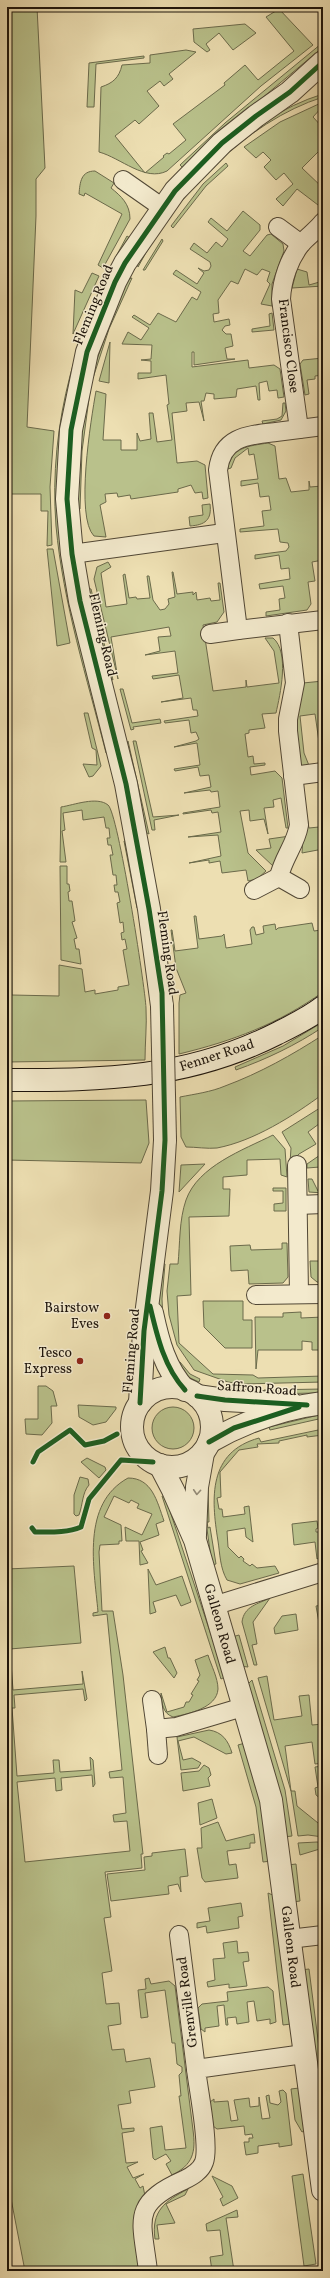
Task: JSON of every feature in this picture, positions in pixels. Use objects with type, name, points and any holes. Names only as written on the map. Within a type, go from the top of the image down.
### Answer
[{"type":"street","name":"Fleming Road","points":[[140,1403],[144,1331],[162,1190],[165,1140],[162,1006],[149,909],[127,792],[80,601],[72,554],[67,499],[71,430],[87,352],[124,266],[163,208],[175,191],[222,144],[256,116],[290,92],[323,62]]},
{"type":"street","name":"Fleming Road","points":[[290,92],[323,85]]},
{"type":"street","points":[[123,180],[163,208]]},
{"type":"street","name":"Francisco Close","points":[[299,429],[281,299],[285,277],[291,260],[301,244],[322,225]]},
{"type":"street","points":[[278,227],[301,244]]},
{"type":"street","points":[[238,630],[224,533],[218,470],[219,459],[224,451],[242,437],[323,426]]},
{"type":"street","points":[[72,554],[224,533]]},
{"type":"street","points":[[210,634],[288,623],[323,620]]},
{"type":"street","points":[[254,890],[279,877],[285,856],[297,836],[298,825],[288,719],[295,683],[288,623]]},
{"type":"street","points":[[293,776],[323,772]]},
{"type":"street","points":[[279,877],[300,889]]},
{"type":"street","name":"Fenner Road","points":[[7,1080],[116,1078],[151,1074],[186,1067],[246,1049],[287,1029],[323,1007]]},
{"type":"street","points":[[297,1165],[299,1294]]},
{"type":"street","points":[[298,1205],[323,1204]]},
{"type":"street","points":[[256,1295],[323,1294]]},
{"type":"street","name":"Fleming Road","points":[[149,1300],[161,1348],[176,1380],[191,1393]]},
{"type":"street","points":[[164,1388],[191,1393],[206,1406],[210,1415],[212,1432],[206,1448],[185,1465],[173,1467],[160,1465],[145,1457],[134,1440],[133,1421],[140,1403],[152,1393],[164,1388]]},
{"type":"street","name":"Saffron Road","points":[[191,1393],[224,1400],[315,1404]]},
{"type":"street","name":"Saffron Road","points":[[206,1448],[234,1428],[315,1404]]},
{"type":"street","name":"Galleon Road","points":[[195,1540],[197,1487],[206,1448]]},
{"type":"street","name":"Galleon Road","points":[[160,1465],[173,1490],[195,1540],[213,1606],[271,1800],[288,1939],[323,2190]]},
{"type":"street","points":[[213,1606],[323,1572]]},
{"type":"street","points":[[152,1700],[158,1755]]},
{"type":"street","points":[[156,1729],[176,1727],[243,1707]]},
{"type":"street","name":"Grenville Road","points":[[148,2271],[142,2223],[146,2207],[154,2196],[189,2178],[197,2172],[204,2163],[206,2149],[179,1935]]},
{"type":"street","points":[[288,1939],[323,1935]]},
{"type":"street","points":[[196,2069],[304,2054]]},
{"type":"green space","points":[[7,7],[37,7],[45,168],[36,179],[36,216],[27,427],[54,431],[50,487],[52,545],[47,546],[48,511],[41,511],[41,494],[11,494],[12,995],[59,996],[59,965],[82,969],[85,992],[95,990],[95,994],[118,990],[118,987],[129,985],[123,950],[127,949],[125,939],[122,940],[121,933],[124,932],[123,922],[120,923],[117,903],[120,902],[118,892],[115,892],[114,885],[117,885],[116,875],[113,875],[110,855],[113,855],[111,845],[108,845],[107,838],[110,838],[109,828],[106,828],[104,817],[83,820],[82,810],[63,813],[65,830],[62,831],[66,862],[60,862],[61,807],[92,801],[103,802],[108,805],[118,837],[136,936],[146,1008],[145,1060],[7,1062]]},
{"type":"green space","points":[[279,9],[313,45],[261,86],[167,171],[159,174],[150,174],[146,172],[164,157],[163,156],[167,153],[169,154],[186,140],[173,124],[225,85],[224,83],[245,65],[258,80],[294,51],[266,17]]},
{"type":"green space","points":[[245,24],[256,33],[233,50],[219,33],[206,44],[210,50],[207,52],[194,42],[193,29]]},
{"type":"green space","points":[[321,44],[323,47],[206,145],[183,168],[180,165],[225,123]]},
{"type":"green space","points":[[186,50],[196,52],[169,74],[173,79],[164,86],[160,81],[147,91],[159,106],[139,124],[135,120],[115,136],[144,172],[99,152],[101,87],[109,84],[117,77],[122,65],[150,63],[150,55]]},
{"type":"green space","points":[[144,56],[144,58],[96,64],[94,107],[87,107],[89,63]]},
{"type":"green space","points":[[323,94],[323,97],[294,109],[267,124],[240,143],[216,164],[193,188],[172,214],[138,267],[137,261],[155,235],[194,185],[216,161],[240,140],[266,121],[293,106]]},
{"type":"green space","points":[[323,102],[323,106],[313,117],[323,128],[323,157],[318,152],[302,168],[323,188],[322,200],[318,205],[297,189],[283,206],[276,199],[293,184],[284,173],[276,180],[264,167],[271,160],[263,152],[256,158],[244,147],[280,122]]},
{"type":"green space","points":[[226,163],[228,166],[206,186],[173,228],[171,226],[203,184]]},
{"type":"green space","points":[[90,171],[95,171],[114,183],[111,188],[127,205],[130,214],[130,219],[103,268],[98,265],[122,214],[85,193],[84,196],[79,194],[81,181],[84,175]]},
{"type":"green space","points":[[243,211],[260,225],[260,230],[243,251],[250,256],[267,235],[271,234],[283,244],[284,251],[272,284],[272,306],[261,304],[270,284],[267,281],[270,272],[262,269],[257,275],[245,269],[238,284],[231,281],[218,300],[219,313],[213,314],[214,322],[229,319],[230,325],[225,326],[222,330],[226,334],[231,334],[233,346],[225,348],[227,359],[235,359],[194,365],[194,352],[192,352],[192,367],[248,360],[249,368],[274,365],[280,369],[284,397],[278,398],[277,390],[269,391],[267,381],[259,383],[260,400],[258,400],[256,386],[237,389],[236,397],[214,399],[214,394],[206,393],[204,401],[201,401],[204,421],[199,402],[186,403],[187,411],[172,413],[177,463],[197,461],[205,465],[208,498],[203,499],[202,492],[195,493],[191,485],[178,489],[178,492],[131,499],[130,495],[118,497],[117,493],[105,494],[106,502],[100,505],[106,537],[94,536],[88,525],[85,489],[88,444],[96,391],[106,394],[103,440],[121,440],[121,450],[137,450],[137,433],[140,441],[151,439],[149,413],[153,413],[157,442],[172,440],[167,405],[169,404],[166,375],[138,379],[138,373],[151,373],[151,361],[141,360],[151,359],[152,345],[122,344],[128,332],[141,340],[149,328],[132,317],[134,315],[150,325],[158,313],[176,322],[192,297],[197,300],[201,292],[173,274],[176,270],[197,284],[204,273],[198,268],[204,271],[209,270],[211,266],[210,262],[190,249],[194,243],[207,253],[216,242],[222,247],[228,239],[208,222],[211,218],[227,231]]},
{"type":"green space","points":[[127,236],[130,238],[64,418],[108,753],[106,753],[76,640],[64,583],[56,526],[55,488],[57,450],[62,412],[70,375],[94,304]]},
{"type":"green space","points":[[162,239],[163,241],[145,270],[143,270]]},
{"type":"green space","points":[[297,269],[307,272],[309,285],[323,281],[323,286],[292,288]]},
{"type":"green space","points":[[92,273],[99,276],[73,334],[75,290],[82,293]]},
{"type":"green space","points":[[132,278],[109,329],[93,378],[92,374],[113,313],[128,279]]},
{"type":"green space","points":[[272,313],[274,330],[252,332],[252,329],[270,326],[269,314]]},
{"type":"green space","points":[[110,342],[109,383],[99,381]]},
{"type":"green space","points":[[323,358],[323,375],[315,376],[315,379],[307,380],[309,394],[305,395],[300,364],[303,360]]},
{"type":"green space","points":[[90,391],[82,451],[80,509],[77,508],[78,460],[86,394]]},
{"type":"green space","points":[[283,403],[285,403],[286,411],[281,420],[263,424],[262,421],[277,419],[282,416]]},
{"type":"green space","points":[[268,443],[275,446],[279,479],[286,478],[291,492],[309,490],[309,481],[310,487],[322,486],[323,488],[323,560],[312,562],[315,581],[308,582],[311,604],[307,610],[266,616],[266,612],[280,610],[279,599],[285,598],[283,586],[260,589],[259,584],[290,579],[289,568],[281,569],[279,555],[255,559],[255,555],[286,551],[289,547],[288,543],[280,542],[278,529],[240,532],[240,529],[264,526],[262,511],[271,510],[269,496],[260,497],[258,483],[241,486],[241,481],[258,479],[254,454],[249,455],[248,448],[235,458],[231,468],[228,469],[233,456],[237,452],[254,445]]},
{"type":"green space","points":[[210,504],[209,518],[203,523],[190,526],[189,517],[203,515],[202,505]]},
{"type":"green space","points":[[47,549],[53,549],[70,643],[57,646]]},
{"type":"green space","points":[[108,562],[111,567],[101,573],[106,607],[127,604],[123,575],[125,574],[129,598],[136,597],[137,599],[150,598],[147,576],[149,576],[153,600],[160,610],[165,609],[169,604],[168,599],[175,597],[172,572],[177,594],[193,592],[193,595],[196,592],[197,600],[210,598],[211,601],[220,600],[218,583],[220,583],[224,612],[217,622],[203,625],[213,691],[246,687],[246,680],[247,687],[279,683],[274,651],[265,638],[273,638],[278,645],[281,653],[282,674],[280,696],[276,713],[262,714],[265,728],[249,730],[249,733],[245,734],[248,757],[253,756],[254,764],[265,763],[265,765],[250,767],[251,775],[275,771],[282,778],[288,828],[286,828],[281,798],[273,800],[274,807],[264,808],[268,834],[264,819],[250,821],[249,810],[240,811],[248,853],[266,871],[257,879],[248,881],[246,870],[222,873],[220,861],[209,863],[209,860],[189,863],[221,856],[218,835],[188,837],[221,832],[218,812],[212,813],[211,810],[183,814],[220,807],[218,791],[211,792],[210,790],[184,793],[211,787],[209,775],[200,776],[198,767],[175,771],[174,769],[200,765],[197,743],[174,747],[199,739],[196,732],[191,733],[189,720],[165,723],[164,721],[198,716],[197,710],[193,710],[191,698],[161,702],[183,698],[179,675],[153,679],[152,676],[178,673],[175,651],[145,655],[160,651],[158,637],[171,636],[169,627],[111,637],[118,679],[94,579],[97,567]]},
{"type":"green space","points":[[87,588],[91,589],[113,680],[109,678]]},
{"type":"green space","points":[[323,681],[323,717],[319,717],[321,742],[319,742],[315,714],[300,716],[304,753],[310,768],[301,766],[292,727],[303,683]]},
{"type":"green space","points":[[120,689],[123,689],[132,723],[160,719],[161,723],[133,727],[134,729],[131,730]]},
{"type":"green space","points":[[84,713],[88,713],[101,766],[93,776],[89,777],[83,764],[97,765],[96,750],[92,748]]},
{"type":"green space","points":[[128,741],[149,834],[145,832],[126,745]]},
{"type":"green space","points":[[133,741],[136,741],[153,817],[179,815],[154,820],[155,830],[152,830]]},
{"type":"green space","points":[[305,806],[309,828],[319,827],[319,822],[323,821],[323,849],[302,853]]},
{"type":"green space","points":[[290,836],[274,867],[256,850],[271,848],[269,839]]},
{"type":"green space","points":[[124,841],[127,841],[139,908],[137,908]]},
{"type":"green space","points":[[60,866],[67,866],[67,884],[69,884],[70,891],[68,892],[69,901],[72,901],[75,921],[72,922],[77,938],[74,939],[76,949],[79,949],[81,964],[61,960]]},
{"type":"green space","points":[[194,916],[196,916],[199,939],[222,936],[224,934],[226,948],[252,944],[250,930],[252,927],[254,927],[256,935],[264,933],[263,926],[275,924],[276,930],[278,928],[312,923],[314,931],[321,930],[320,922],[323,922],[323,992],[289,1013],[254,1030],[218,1043],[179,1054],[179,1003],[180,995],[186,993],[176,968],[171,930],[175,951],[198,948]]},
{"type":"green space","points":[[323,1022],[323,1027],[292,1046],[236,1070],[235,1067],[283,1046]]},
{"type":"green space","points":[[323,1035],[323,1094],[273,1127],[245,1140],[217,1148],[186,1147],[181,1137],[180,1097],[214,1090],[238,1081],[276,1063]]},
{"type":"green space","points":[[146,1100],[149,1143],[141,1163],[7,1160],[7,1101]]},
{"type":"green space","points":[[323,1106],[323,1121],[308,1132],[316,1144],[299,1154],[290,1163],[291,1148],[282,1132]]},
{"type":"green space","points":[[273,1135],[285,1149],[287,1177],[281,1175],[280,1159],[247,1160],[247,1175],[223,1177],[223,1189],[230,1189],[229,1216],[189,1217],[191,1295],[177,1296],[179,1343],[213,1374],[253,1375],[258,1378],[323,1376],[323,1382],[242,1384],[228,1382],[194,1370],[177,1345],[169,1315],[167,1291],[170,1264],[178,1264],[182,1216],[186,1200],[192,1188],[211,1168],[223,1160]]},
{"type":"green space","points":[[323,1153],[323,1187],[320,1167],[307,1168],[307,1164]]},
{"type":"green space","points":[[205,1164],[179,1192],[181,1165]]},
{"type":"green space","points":[[308,1179],[312,1179],[318,1191],[323,1191],[323,1193],[309,1192]]},
{"type":"green space","points":[[273,1188],[286,1188],[286,1211],[274,1211],[274,1204],[283,1203],[283,1191],[273,1191]]},
{"type":"green space","points":[[282,1243],[287,1243],[288,1277],[283,1283],[249,1284],[248,1270],[231,1271],[230,1246],[250,1245],[251,1250],[282,1249]]},
{"type":"green space","points":[[310,1261],[323,1261],[323,1283],[317,1282],[311,1277]]},
{"type":"green space","points":[[162,1263],[165,1264],[162,1299],[163,1320],[160,1313],[158,1300]]},
{"type":"green space","points":[[203,1301],[243,1301],[243,1320],[252,1320],[252,1348],[225,1348],[204,1327]]},
{"type":"green space","points":[[301,1312],[301,1318],[323,1317],[323,1350],[312,1350],[312,1342],[302,1341],[302,1350],[258,1350],[256,1369],[255,1317],[283,1317],[283,1313]]},
{"type":"green space","points":[[180,1362],[190,1374],[200,1379],[199,1382],[188,1377],[177,1364]]},
{"type":"green space","points":[[38,1386],[46,1386],[53,1391],[57,1406],[51,1406],[52,1423],[42,1435],[26,1434],[25,1419],[38,1419]]},
{"type":"green space","points":[[323,1389],[323,1392],[316,1393],[264,1394],[264,1390]]},
{"type":"green space","points":[[78,1405],[116,1407],[116,1409],[106,1422],[93,1425],[79,1417]]},
{"type":"green space","points":[[169,1407],[177,1407],[188,1413],[194,1424],[194,1432],[188,1443],[177,1449],[169,1449],[158,1443],[152,1432],[152,1424],[158,1413]]},
{"type":"green space","points":[[323,1414],[323,1418],[270,1430],[269,1427]]},
{"type":"green space","points":[[323,1429],[323,1435],[307,1437],[307,1435],[279,1441],[279,1443],[257,1444],[258,1447],[239,1450],[220,1472],[221,1497],[217,1498],[219,1509],[222,1509],[223,1517],[245,1514],[244,1507],[249,1506],[253,1542],[246,1537],[245,1528],[227,1531],[228,1547],[239,1558],[241,1556],[244,1559],[243,1561],[250,1566],[252,1564],[257,1568],[275,1566],[279,1573],[240,1584],[227,1580],[221,1561],[214,1509],[214,1493],[217,1479],[222,1465],[230,1454],[242,1445],[259,1438],[261,1442]]},
{"type":"green space","points":[[87,1458],[105,1467],[106,1470],[99,1478],[81,1462]]},
{"type":"green space","points":[[80,1477],[88,1479],[89,1485],[84,1495],[79,1515],[76,1516],[74,1514],[74,1495]]},
{"type":"green space","points":[[128,1478],[136,1479],[148,1486],[156,1499],[164,1521],[156,1524],[159,1535],[140,1542],[143,1550],[141,1551],[148,1563],[140,1565],[139,1541],[126,1541],[125,1527],[142,1535],[152,1514],[137,1508],[139,1504],[131,1500],[129,1503],[114,1496],[104,1517],[121,1525],[122,1541],[119,1541],[119,1544],[100,1545],[99,1552],[102,1611],[113,1611],[123,1675],[143,1854],[141,1854],[142,1868],[105,1872],[111,1917],[104,1918],[112,1971],[102,1973],[106,2004],[119,2003],[121,2024],[108,2026],[112,2050],[124,2049],[126,2062],[150,2058],[155,2087],[129,2091],[131,2103],[118,2105],[122,2129],[134,2128],[134,2131],[122,2133],[126,2163],[138,2162],[127,2167],[133,2178],[144,2174],[135,2179],[140,2188],[143,2186],[145,2196],[142,2271],[25,2271],[7,2178],[7,1569],[74,1566],[81,1643],[10,1649],[13,1690],[83,1684],[82,1671],[87,1699],[85,1701],[83,1689],[14,1695],[15,1708],[12,1708],[17,1776],[54,1773],[53,1760],[59,1760],[60,1772],[91,1770],[90,1757],[93,1760],[95,1784],[93,1787],[92,1775],[61,1778],[62,1790],[56,1791],[55,1778],[17,1782],[25,1862],[130,1851],[127,1821],[114,1822],[113,1815],[126,1813],[123,1777],[110,1778],[109,1772],[122,1770],[107,1614],[93,1616],[93,1613],[98,1612],[93,1557],[97,1520],[103,1504],[113,1489]]},
{"type":"green space","points":[[205,1489],[208,1490],[209,1522],[207,1522],[208,1528],[210,1527],[216,1564],[212,1565],[206,1522]]},
{"type":"green space","points":[[162,1496],[165,1496],[225,1677],[221,1679]]},
{"type":"green space","points":[[317,1521],[318,1528],[316,1529],[316,1532],[319,1532],[322,1556],[317,1559],[315,1542],[294,1545],[292,1524]]},
{"type":"green space","points":[[148,1569],[156,1585],[182,1576],[191,1602],[181,1606],[176,1595],[153,1602],[156,1612],[150,1614]]},
{"type":"green space","points":[[270,1598],[253,1622],[257,1644],[252,1645],[257,1665],[254,1665],[242,1622],[243,1617],[252,1606]]},
{"type":"green space","points":[[323,1605],[323,1633],[321,1634],[316,1606]]},
{"type":"green space","points":[[296,1614],[298,1630],[275,1634],[274,1628],[282,1616]]},
{"type":"green space","points":[[239,1635],[248,1667],[240,1666],[232,1637]]},
{"type":"green space","points":[[165,1647],[168,1658],[170,1658],[177,1673],[174,1678],[153,1652]]},
{"type":"green space","points":[[208,1655],[217,1680],[218,1689],[213,1701],[194,1712],[173,1717],[169,1715],[163,1707],[161,1693],[167,1712],[184,1707],[186,1702],[189,1702],[193,1695],[191,1694],[199,1681],[197,1680],[200,1675],[195,1660]]},
{"type":"green space","points":[[267,1676],[274,1720],[302,1716],[299,1696],[309,1695],[312,1725],[323,1724],[323,1763],[315,1764],[312,1742],[285,1746],[291,1791],[258,1678]]},
{"type":"green space","points":[[252,1680],[285,1790],[292,1836],[284,1837],[246,1686]]},
{"type":"green space","points":[[209,1730],[214,1731],[224,1737],[229,1744],[232,1753],[226,1754],[194,1737],[178,1741],[183,1760],[192,1758],[201,1763],[198,1768],[181,1770],[177,1737]]},
{"type":"green space","points":[[245,1743],[264,1807],[271,1861],[263,1862],[256,1807],[238,1745]]},
{"type":"green space","points":[[204,1765],[209,1768],[211,1775],[208,1778],[210,1786],[183,1791],[181,1773],[199,1771]]},
{"type":"green space","points":[[323,1766],[322,1800],[316,1795],[315,1788],[318,1787],[315,1767]]},
{"type":"green space","points":[[291,1791],[295,1791],[297,1806],[323,1827],[323,1837],[308,1835],[298,1836]]},
{"type":"green space","points":[[212,1799],[217,1818],[200,1825],[198,1803]]},
{"type":"green space","points":[[218,1822],[226,1841],[254,1834],[255,1843],[250,1843],[250,1848],[227,1851],[229,1865],[236,1864],[238,1878],[205,1882],[202,1878],[197,1848],[202,1848],[201,1828]]},
{"type":"green space","points":[[298,1843],[323,1843],[323,1848],[300,1855]]},
{"type":"green space","points":[[185,1849],[188,1876],[180,1877],[181,1892],[178,1884],[168,1886],[169,1894],[111,1901],[107,1874],[145,1870],[144,1857],[152,1856],[152,1853]]},
{"type":"green space","points":[[296,1864],[300,1901],[293,1902],[288,1865]]},
{"type":"green space","points":[[268,1893],[275,1896],[291,2024],[283,2025]]},
{"type":"green space","points":[[241,1903],[243,1916],[238,1917],[239,1928],[207,1933],[206,1926],[197,1928],[197,1923],[210,1921],[208,1908]]},
{"type":"green space","points":[[237,1941],[238,1953],[248,1952],[249,1961],[243,1962],[247,1986],[229,1988],[229,1984],[208,1987],[207,1982],[215,1980],[213,1959],[225,1958],[223,1943]]},
{"type":"green space","points":[[309,1969],[323,2079],[323,2131],[301,1970]]},
{"type":"green space","points":[[149,1978],[151,1984],[169,1981],[175,1986],[194,2138],[192,2157],[185,2167],[172,2175],[166,2164],[171,2161],[166,2154],[155,2160],[153,2158],[150,2128],[162,2126],[165,2150],[186,2148],[179,2096],[181,2096],[179,2075],[182,2072],[182,2067],[177,2064],[175,2043],[172,2043],[165,1990],[145,1993],[148,2017],[141,2018],[138,1990],[146,1989],[145,1979]]},
{"type":"green space","points":[[268,1987],[273,1991],[276,2022],[270,2024],[270,2019],[257,2021],[254,2001],[247,2002],[249,2022],[237,2024],[236,2017],[227,2018],[228,2025],[226,2025],[224,2005],[217,2006],[219,2026],[205,2028],[205,2032],[201,2029],[198,2008],[202,2004],[228,2001],[227,1992]]},
{"type":"green space","points":[[299,2088],[304,2131],[302,2132],[295,2120],[291,2089]]},
{"type":"green space","points":[[283,2090],[286,2093],[292,2145],[279,2147],[279,2143],[258,2146],[258,2153],[246,2155],[244,2142],[249,2142],[249,2138],[253,2138],[252,2134],[245,2135],[244,2126],[217,2129],[213,2126],[210,2102],[214,2099],[214,2102],[228,2101],[231,2121],[238,2120],[234,2100],[249,2098],[250,2107],[259,2106],[259,2097],[262,2119],[270,2118],[266,2096],[269,2095],[270,2103],[278,2105],[281,2102],[279,2091]]},
{"type":"green space","points":[[303,2174],[316,2264],[304,2266],[292,2176]]},
{"type":"green space","points":[[212,2176],[232,2186],[238,2198],[223,2206],[220,2199],[223,2197]]},
{"type":"green space","points":[[188,2189],[185,2195],[166,2204],[175,2223],[157,2225],[159,2239],[155,2239],[155,2221],[161,2208],[173,2198]]},
{"type":"green space","points":[[237,2210],[238,2217],[226,2218],[234,2271],[212,2271],[210,2257],[223,2255],[220,2230],[207,2231],[206,2224]]},
{"type":"cycle path","points":[[140,1403],[144,1331],[162,1191],[165,1140],[162,993],[149,909],[126,784],[80,601],[72,554],[67,499],[71,430],[87,352],[115,282],[125,263],[175,191],[222,143],[290,92],[323,62]]},
{"type":"cycle path","points":[[150,1306],[162,1351],[172,1371],[185,1390]]},
{"type":"cycle path","points":[[197,1396],[225,1400],[307,1405]]},
{"type":"cycle path","points":[[209,1442],[234,1428],[299,1407]]},
{"type":"cycle path","points":[[33,1462],[38,1452],[70,1430],[85,1445],[104,1441],[117,1434]]},
{"type":"cycle path","points":[[32,1528],[35,1532],[52,1532],[81,1527],[89,1499],[121,1460],[153,1462]]},
{"type":"place","name":"Bairstow Eves","points":[[107,1316]]},
{"type":"place","name":"Tesco Express","points":[[80,1361]]}]
